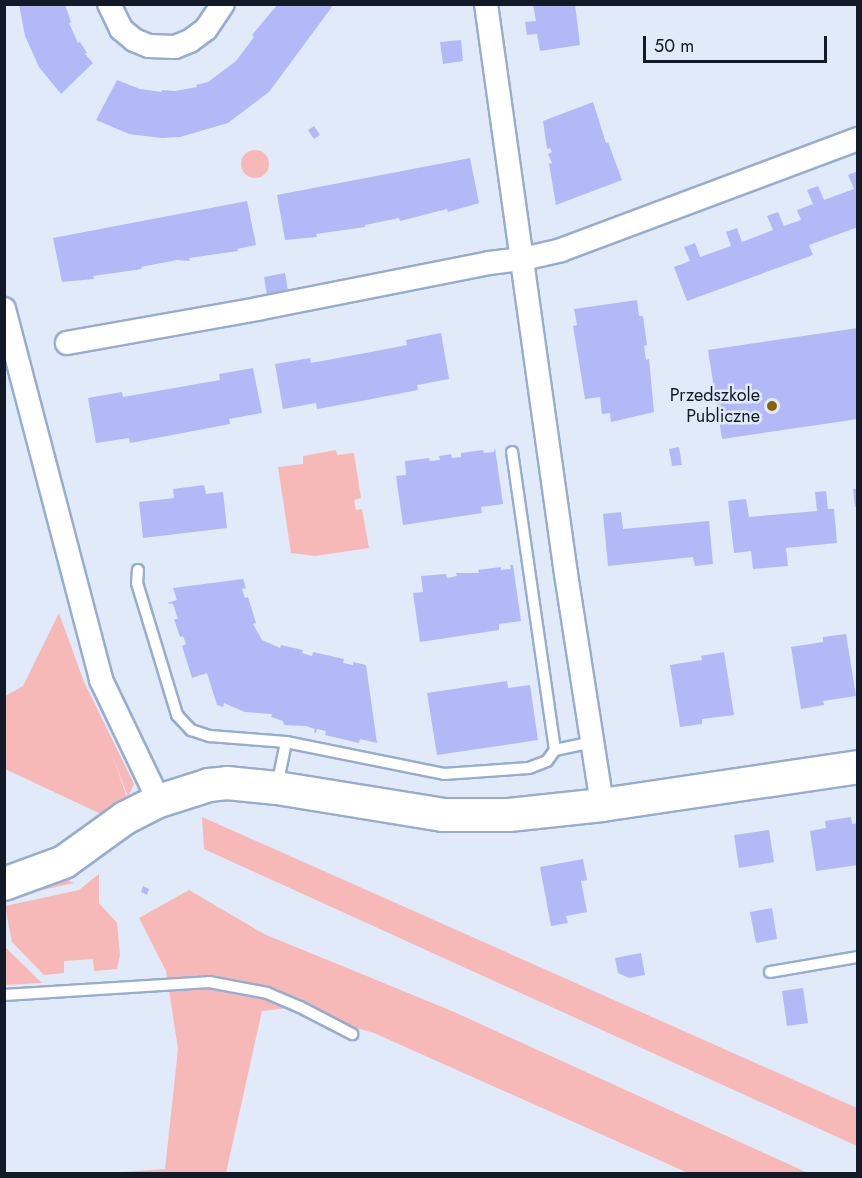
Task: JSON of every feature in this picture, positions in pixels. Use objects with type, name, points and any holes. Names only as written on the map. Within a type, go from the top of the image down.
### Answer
[{"type":"street","points":[[109,4],[121,29],[134,40],[149,46],[175,47],[190,41],[206,29],[223,4]]},
{"type":"street","points":[[486,4],[602,805]]},
{"type":"street","points":[[67,342],[257,309],[561,250],[858,139]]},
{"type":"street","points":[[4,309],[101,680],[159,801]]},
{"type":"street","points":[[4,884],[64,862],[125,818],[159,801],[195,788],[227,783],[277,788],[402,810],[451,815],[509,815],[602,805],[858,767]]},
{"type":"lane","points":[[512,452],[555,750]]},
{"type":"lane","points":[[138,570],[138,583],[177,715],[191,730],[210,736],[286,742],[444,774],[529,768],[547,761],[555,750],[592,742]]},
{"type":"lane","points":[[277,788],[286,742]]},
{"type":"lane","points":[[770,972],[858,957]]},
{"type":"lane","points":[[4,995],[209,982],[267,993],[300,1006],[352,1034]]},
{"type":"shaded area","points":[[255,150],[265,154],[269,164],[265,174],[255,178],[245,174],[241,164],[245,154]]},
{"type":"shaded area","points":[[336,450],[337,455],[354,453],[361,498],[354,500],[356,510],[362,509],[369,548],[315,556],[291,553],[278,467],[303,464],[303,456]]},
{"type":"shaded area","points":[[59,613],[84,682],[134,784],[128,797],[111,752],[129,803],[103,815],[5,769],[5,696],[23,686]]},
{"type":"shaded area","points":[[202,817],[857,1108],[857,1146],[204,849]]},
{"type":"shaded area","points":[[99,874],[99,903],[117,923],[120,955],[117,969],[94,971],[93,959],[64,961],[64,973],[44,975],[12,942],[5,906],[79,890]]},
{"type":"shaded area","points":[[65,878],[74,883],[10,897]]},
{"type":"shaded area","points":[[189,890],[264,934],[452,1011],[808,1173],[688,1173],[374,1033],[289,1008],[262,1011],[226,1173],[94,1174],[165,1169],[178,1049],[166,971],[139,918]]},
{"type":"shaded area","points":[[4,945],[5,947],[42,983],[5,985]]},
{"type":"building","points":[[19,4],[65,4],[71,22],[69,23],[78,43],[80,42],[87,53],[85,54],[93,63],[61,94],[39,67],[25,36]]},
{"type":"building","points":[[278,4],[334,4],[269,92],[228,123],[180,137],[162,138],[129,134],[96,120],[117,80],[140,89],[162,92],[162,90],[175,91],[197,87],[196,85],[208,82],[236,61],[254,37],[252,35]]},
{"type":"building","points":[[533,4],[575,4],[580,45],[540,51],[537,34],[527,35],[525,22],[536,21]]},
{"type":"building","points":[[461,40],[463,61],[443,64],[440,42]]},
{"type":"building","points":[[593,102],[606,143],[608,142],[622,180],[556,205],[549,164],[552,163],[548,154],[552,152],[550,148],[547,149],[543,121]]},
{"type":"building","points":[[314,126],[320,135],[314,139],[308,130]]},
{"type":"building","points":[[470,158],[479,203],[448,212],[447,209],[400,221],[399,218],[365,225],[365,227],[316,234],[317,237],[285,240],[277,195]]},
{"type":"building","points":[[858,171],[858,227],[809,245],[813,255],[687,301],[674,267],[690,261],[684,247],[695,243],[700,257],[731,246],[726,232],[737,228],[742,242],[773,230],[767,216],[778,212],[784,226],[801,220],[797,210],[813,204],[807,190],[818,186],[824,200],[854,189],[848,175]]},
{"type":"building","points":[[247,201],[256,245],[237,249],[238,251],[189,258],[190,261],[177,260],[141,267],[142,269],[93,276],[94,279],[62,282],[53,238]]},
{"type":"building","points":[[285,273],[288,291],[267,295],[264,277]]},
{"type":"building","points":[[637,300],[639,316],[643,316],[647,345],[644,346],[646,360],[649,359],[654,412],[611,422],[610,413],[602,414],[600,397],[585,399],[573,326],[577,325],[574,309]]},
{"type":"building","points":[[858,328],[858,419],[722,439],[708,350]]},
{"type":"building","points":[[441,333],[449,379],[417,385],[418,390],[317,409],[316,403],[283,409],[275,364],[310,358],[311,363],[376,351],[407,345],[406,340]]},
{"type":"building","points":[[253,368],[262,413],[229,419],[230,424],[130,443],[129,438],[96,443],[88,398],[122,392],[123,397],[220,380],[219,374]]},
{"type":"building","points":[[679,447],[682,465],[672,466],[669,449]]},
{"type":"building","points":[[495,448],[503,504],[481,507],[482,513],[403,525],[396,476],[406,475],[405,461],[429,458],[430,461],[440,460],[439,456],[451,454],[452,458],[461,457],[461,453],[483,450],[484,453],[494,452]]},
{"type":"building","points":[[204,485],[206,494],[223,492],[227,528],[143,538],[139,502],[174,498],[173,489]]},
{"type":"building","points":[[853,489],[858,489],[858,506],[855,507]]},
{"type":"building","points":[[826,491],[828,509],[834,509],[837,543],[786,548],[788,566],[753,569],[751,551],[734,553],[728,501],[746,499],[749,517],[817,511],[815,492]]},
{"type":"building","points":[[621,512],[623,529],[709,521],[713,564],[695,566],[693,557],[608,566],[603,514]]},
{"type":"building","points":[[510,565],[513,565],[521,621],[499,624],[499,630],[420,642],[413,593],[423,592],[421,576],[446,574],[447,578],[457,576],[456,573],[479,573],[478,570],[501,567],[501,570],[511,569]]},
{"type":"building","points":[[243,579],[246,588],[242,589],[245,598],[248,597],[256,623],[253,624],[262,640],[280,648],[281,645],[303,650],[302,653],[312,656],[313,652],[344,659],[343,663],[353,665],[353,662],[366,665],[377,743],[360,739],[359,743],[325,735],[326,731],[317,729],[316,733],[315,729],[306,726],[284,725],[283,721],[271,717],[272,714],[245,712],[224,703],[223,707],[217,705],[207,673],[192,678],[182,646],[186,644],[183,636],[180,637],[174,619],[178,619],[173,604],[167,603],[177,600],[173,588]]},
{"type":"building","points":[[846,634],[856,696],[823,701],[824,705],[801,709],[791,647],[823,642],[823,637]]},
{"type":"building","points":[[724,652],[734,715],[702,719],[702,724],[680,727],[670,665],[702,660],[701,656]]},
{"type":"building","points":[[507,681],[508,688],[530,685],[538,740],[437,755],[427,693]]},
{"type":"building","points":[[851,817],[852,824],[858,823],[858,865],[816,871],[810,831],[826,828],[825,821]]},
{"type":"building","points":[[769,830],[774,862],[739,868],[734,835]]},
{"type":"building","points":[[583,859],[587,880],[581,881],[587,912],[566,916],[568,923],[551,926],[540,867]]},
{"type":"building","points":[[143,886],[149,889],[147,895],[141,892]]},
{"type":"building","points":[[772,908],[777,939],[756,943],[750,912]]},
{"type":"building","points":[[641,953],[645,975],[629,978],[618,973],[615,958]]},
{"type":"building","points":[[803,988],[808,1023],[787,1026],[782,991]]},
{"type":"place","name":"Przedszkole Publiczne","points":[[772,406]]}]
